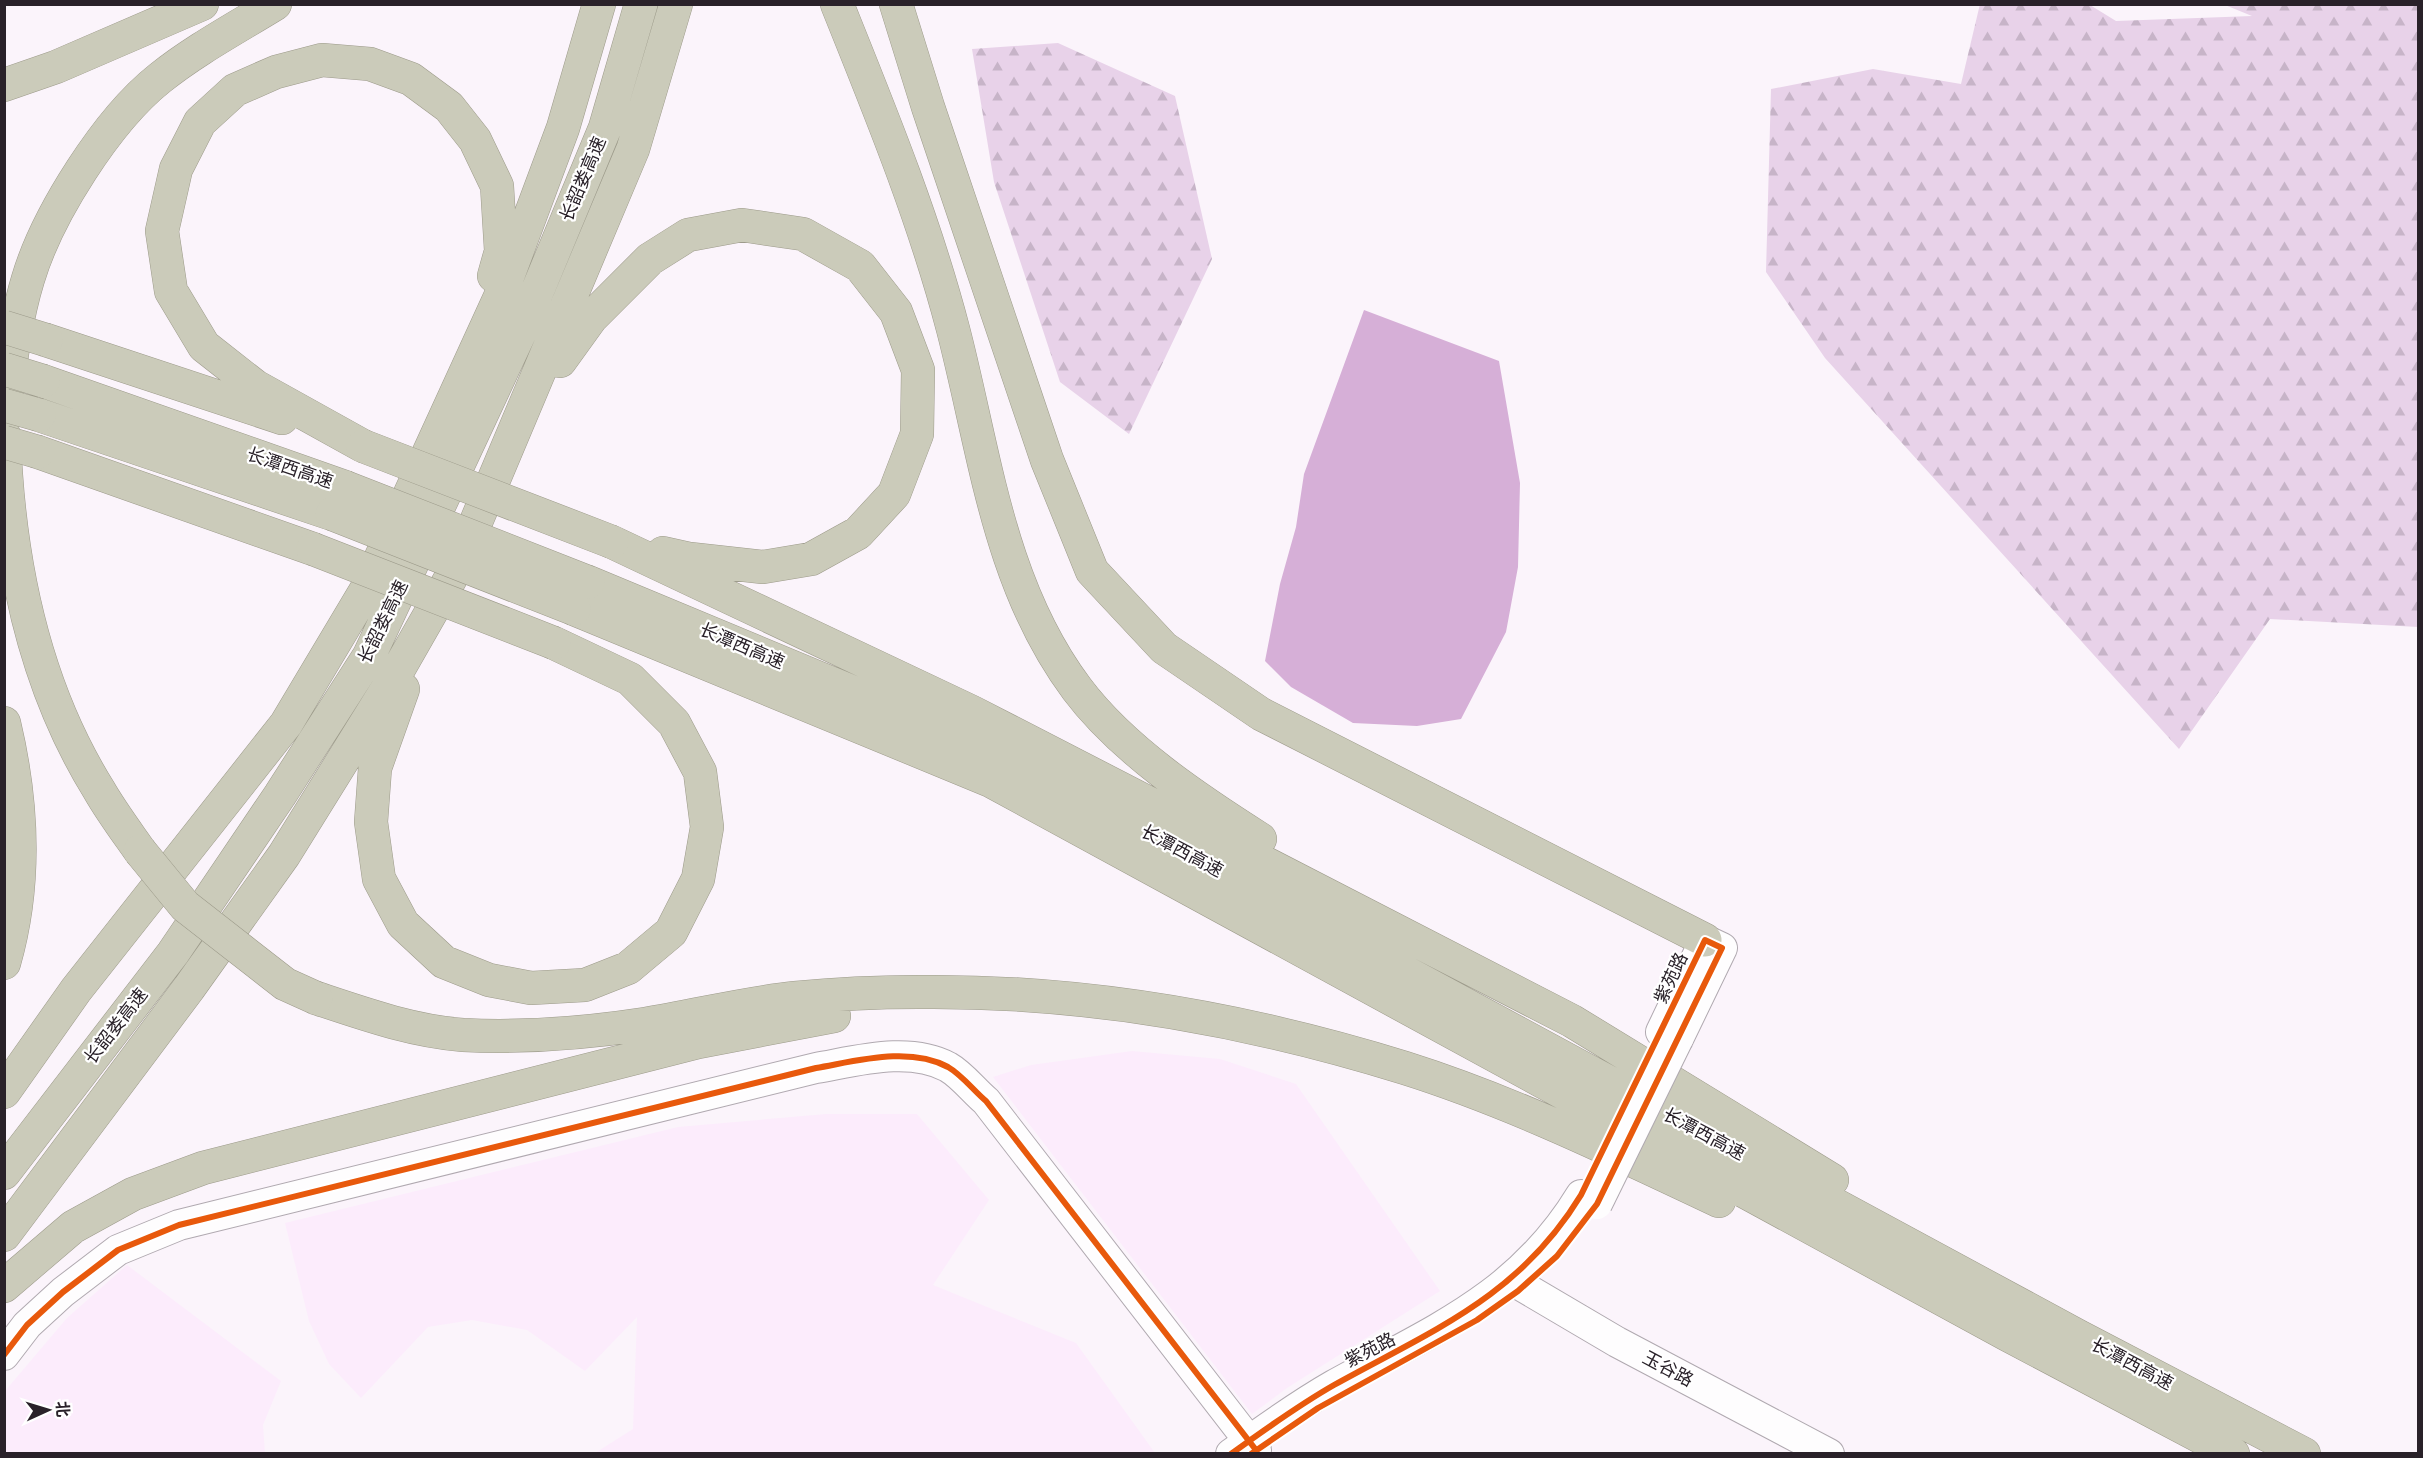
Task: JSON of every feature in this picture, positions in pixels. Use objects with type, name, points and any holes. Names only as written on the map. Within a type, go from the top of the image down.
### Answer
[{"type":"highway","points":[[4,85],[56,67],[202,4]]},
{"type":"highway","points":[[4,411],[14,334],[29,276],[52,222],[84,167],[117,120],[159,79],[275,4]]},
{"type":"highway","name":"长韶娄高速","points":[[4,1092],[76,990],[286,724],[366,590],[500,297],[564,128],[599,4]]},
{"type":"highway","name":"长韶娄高速","points":[[4,1173],[173,953],[280,795],[369,656],[522,328],[604,128],[641,4]]},
{"type":"highway","points":[[4,1235],[189,988],[284,855],[457,567],[633,149],[676,4]]},
{"type":"highway","points":[[837,4],[910,192],[953,328],[983,467],[1008,555],[1038,625],[1077,689],[1131,748],[1235,824],[1459,965]]},
{"type":"highway","points":[[896,4],[927,107],[1047,460],[1092,571],[1164,648],[1261,714],[1705,940]]},
{"type":"highway","points":[[363,446],[255,386],[204,346],[171,291],[162,231],[176,169],[200,122],[235,90],[276,72],[322,60],[370,64],[411,79],[449,107],[475,140],[497,186],[501,251],[476,348]]},
{"type":"highway","points":[[520,416],[591,318],[650,259],[688,235],[742,225],[803,234],[860,266],[896,312],[918,370],[917,434],[894,494],[858,533],[811,559],[763,567],[690,559],[612,542]]},
{"type":"highway","points":[[4,327],[363,446],[612,542],[972,712],[1572,1022],[1758,1133],[2078,1336]]},
{"type":"highway","name":"长潭西高速","points":[[4,369],[43,381],[338,501],[581,596],[1004,755],[2078,1336],[2304,1454]]},
{"type":"highway","name":"长潭西高速","points":[[4,405],[338,501]]},
{"type":"highway","points":[[4,435],[7,501],[17,567],[34,644],[64,723],[88,770],[140,851],[185,906],[285,984],[316,998],[393,1024],[463,1035],[538,1034],[639,1025],[794,998],[917,992],[1017,994],[1172,1010],[1281,1032],[1408,1069],[1560,1127],[2008,1335]]},
{"type":"highway","points":[[4,442],[313,549],[554,643],[630,679],[674,723],[700,772],[707,827],[698,879],[671,932],[628,968],[585,985],[531,988],[489,980],[444,962],[403,924],[379,879],[371,822],[375,768],[430,614]]},
{"type":"highway","name":"长潭西高速","points":[[581,596],[991,781],[2008,1335],[2233,1454]]},
{"type":"highway","points":[[4,723],[13,759],[21,826],[19,892],[4,963]]},
{"type":"highway","points":[[4,1071],[76,990]]},
{"type":"highway","points":[[4,1286],[73,1227],[133,1194],[203,1168],[698,1042],[806,1019],[1017,994]]},
{"type":"street","name":"紫苑路","points":[[1244,1450],[1477,1320],[1513,1286],[1557,1256],[1589,1199],[1670,1035],[1722,948],[1705,940]]},
{"type":"street","points":[[4,1355],[27,1325],[63,1292],[118,1250],[179,1225],[816,1068],[876,1057],[912,1057],[948,1067],[986,1101],[1244,1450]]},
{"type":"street","points":[[4,1377],[68,1303],[124,1262],[182,1239],[815,1082],[872,1071],[915,1073],[947,1085],[978,1115],[1244,1450]]},
{"type":"street","name":"玉谷路","points":[[1513,1286],[1612,1352],[1806,1454]]},
{"type":"street","name":"玉谷路","points":[[1513,1286],[1829,1454]]},
{"type":"shaded area","points":[[1364,310],[1499,361],[1520,483],[1518,567],[1506,632],[1461,719],[1417,726],[1353,723],[1291,687],[1265,661],[1280,584],[1296,527],[1304,474]]},
{"type":"shaded area","points":[[1132,1051],[1220,1059],[1296,1084],[1440,1291],[1287,1388],[1252,1414],[993,1077],[1031,1065]]},
{"type":"shaded area","points":[[826,1114],[917,1114],[989,1200],[933,1285],[1076,1343],[1155,1453],[595,1453],[633,1429],[637,1317],[585,1371],[527,1330],[472,1320],[428,1327],[361,1398],[329,1364],[309,1321],[285,1223],[678,1127]]},
{"type":"shaded area","points":[[127,1265],[281,1381],[263,1425],[265,1453],[5,1453],[5,1391],[67,1318]]},
{"type":"green space","points":[[1980,4],[2090,5],[2116,21],[2252,16],[2225,5],[2418,5],[2418,627],[2270,619],[2179,749],[1825,358],[1766,272],[1771,89],[1873,69],[1961,84]]},
{"type":"green space","points":[[1058,43],[1175,96],[1212,259],[1129,434],[1060,382],[994,182],[972,49]]},
{"type":"cycle path","points":[[1231,1454],[1321,1393],[1471,1308],[1530,1260],[1557,1230],[1581,1195],[1705,940],[1722,948],[1597,1204],[1557,1256],[1518,1291],[1477,1320],[1318,1408],[1251,1454]]},
{"type":"cycle path","points":[[4,1355],[27,1325],[63,1292],[118,1250],[179,1225],[816,1068],[883,1057],[917,1057],[948,1067],[986,1101],[1256,1450]]}]
